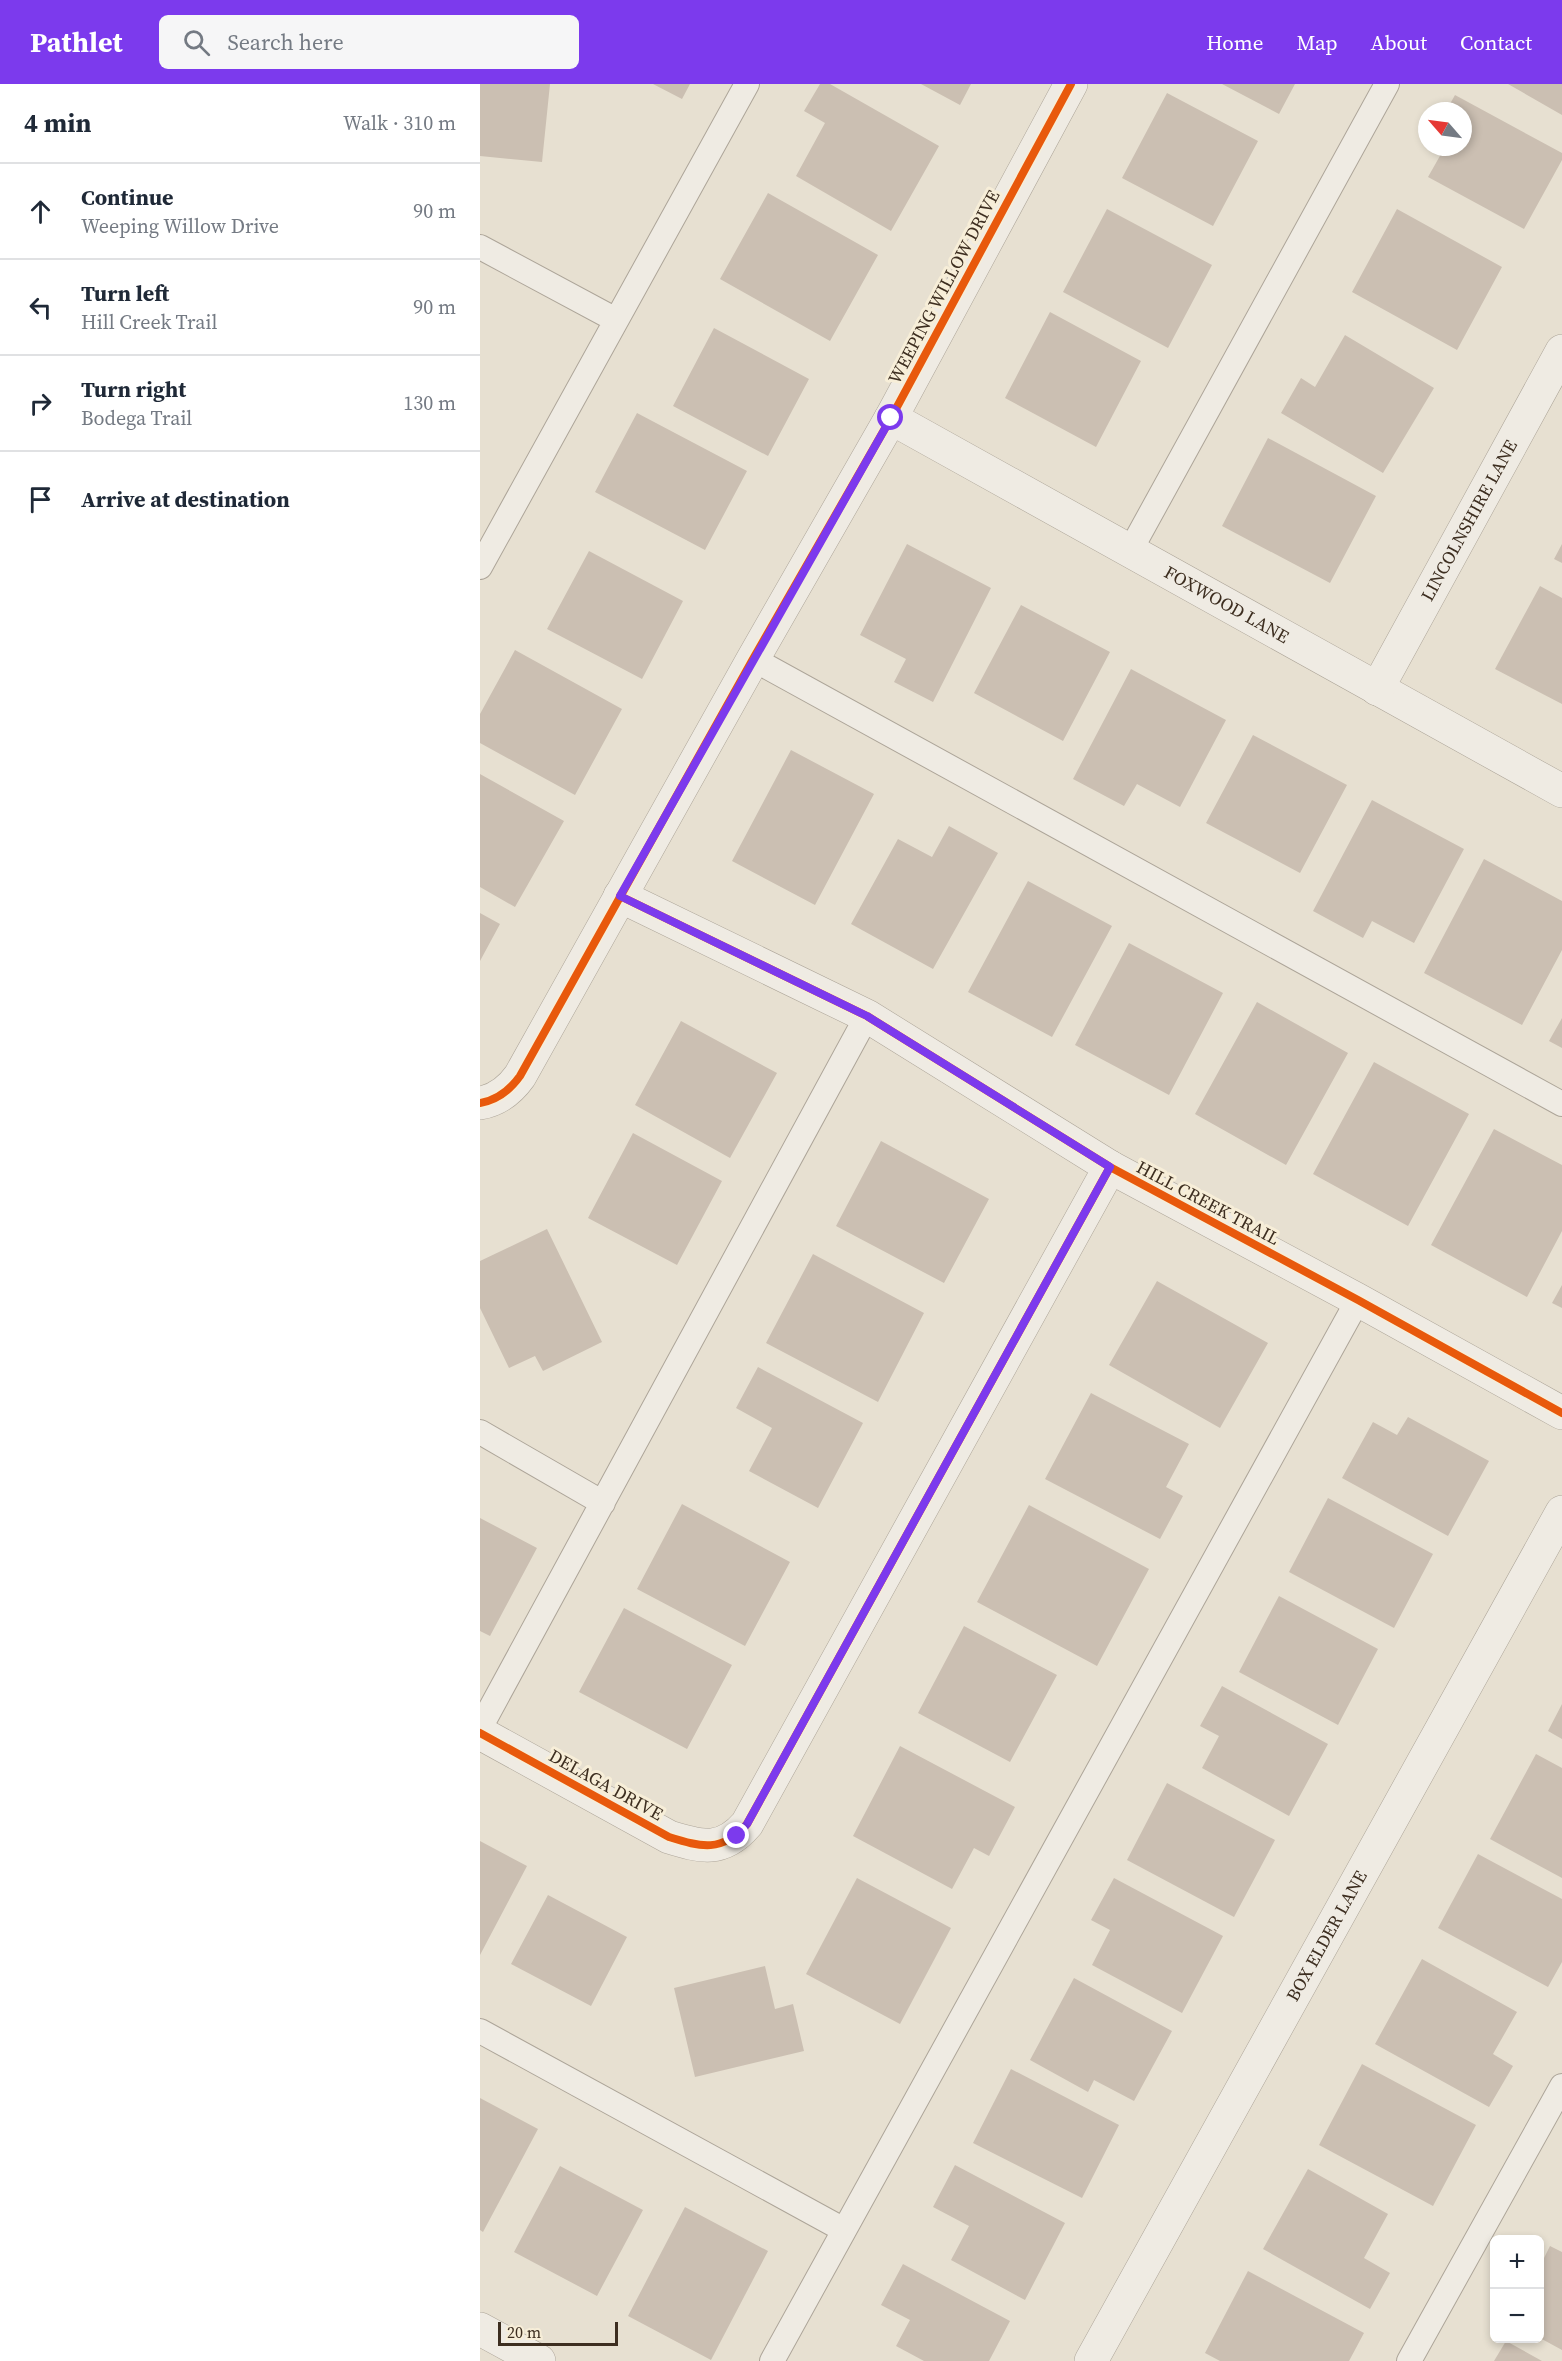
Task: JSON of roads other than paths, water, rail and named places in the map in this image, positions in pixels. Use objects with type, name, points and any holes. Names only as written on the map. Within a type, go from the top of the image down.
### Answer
[{"type":"street","name":"WEEPING WILLOW DRIVE","points":[[490,1099],[512,1088],[520,1076],[753,659],[891,418],[1071,84]]},
{"type":"street","name":"LINCOLNSHIRE LANE","points":[[1377,689],[1562,351]]},
{"type":"street","name":"FOXWOOD LANE","points":[[891,418],[1562,792]]},
{"type":"street","name":"HILL CREEK TRAIL","points":[[620,896],[867,1016],[1110,1167],[1562,1413]]},
{"type":"street","name":"DELAGA DRIVE","points":[[480,1733],[669,1836],[698,1846],[723,1844],[737,1836],[747,1824],[1110,1167]]},
{"type":"street","name":"BOX ELDER LANE","points":[[1090,2361],[1562,1512]]},
{"type":"street","points":[[480,2329],[518,2356]]},
{"type":"lane","points":[[480,567],[747,84]]},
{"type":"lane","points":[[1130,551],[1387,84]]},
{"type":"lane","points":[[480,247],[616,320]]},
{"type":"lane","points":[[753,659],[1562,1104]]},
{"type":"lane","points":[[480,1728],[867,1016]]},
{"type":"lane","points":[[772,2361],[1358,1300]]},
{"type":"lane","points":[[480,1432],[603,1503]]},
{"type":"lane","points":[[480,2031],[844,2230]]},
{"type":"lane","points":[[1409,2361],[1562,2086]]}]
